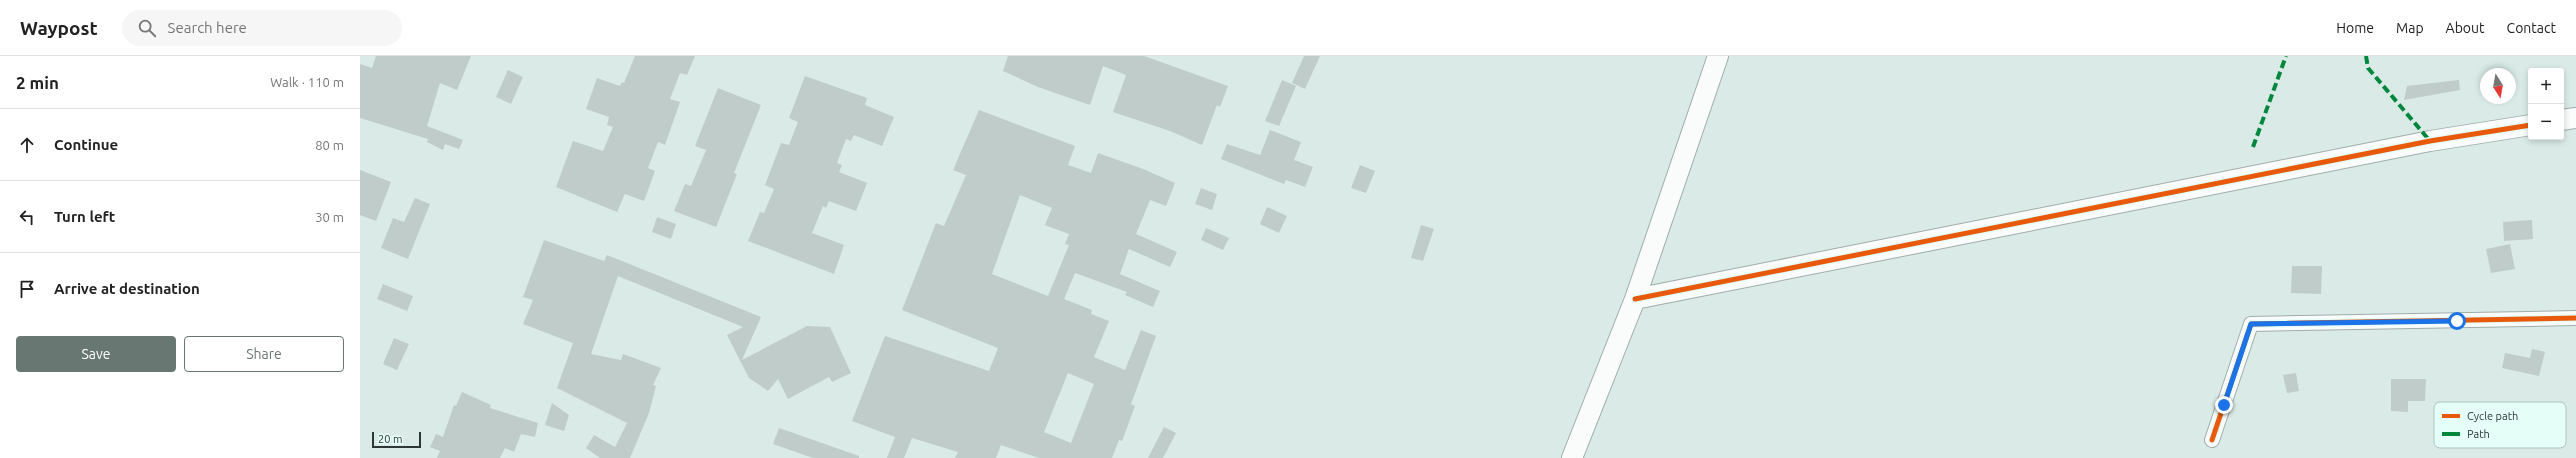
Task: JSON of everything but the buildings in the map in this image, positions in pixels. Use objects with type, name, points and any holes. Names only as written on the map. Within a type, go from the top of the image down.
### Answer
[{"type":"street","points":[[1572,458],[1635,299],[1718,56]]},
{"type":"street","points":[[2564,120],[2576,118]]},
{"type":"street","points":[[1635,299],[2423,142],[2528,125]]},
{"type":"street","points":[[2212,440],[2251,324],[2576,318]]},
{"type":"marked path","points":[[2253,147],[2286,56]]},
{"type":"marked path","points":[[2366,56],[2368,68],[2430,141]]},
{"type":"cycle path","points":[[1635,299],[2430,141],[2528,125]]},
{"type":"cycle path","points":[[2212,440],[2251,324],[2576,318]]},
{"type":"route","points":[[2224,405],[2251,324],[2457,321]]}]
